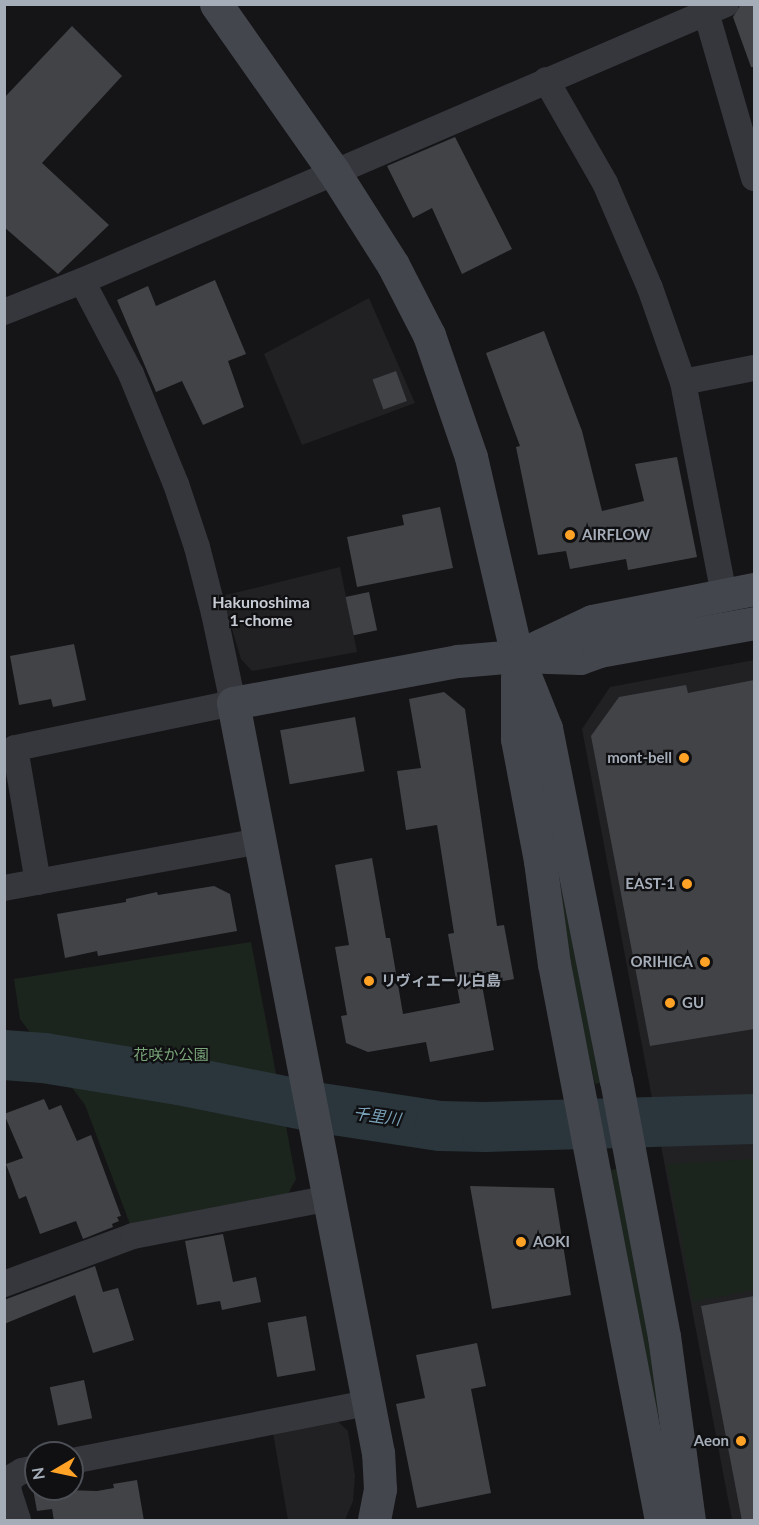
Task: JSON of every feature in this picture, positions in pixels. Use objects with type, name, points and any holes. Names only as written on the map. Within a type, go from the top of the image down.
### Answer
[{"type":"street","points":[[216,4],[334,172],[393,265],[437,356],[471,457],[517,656],[546,728],[664,1336],[689,1521]]},
{"type":"street","points":[[4,312],[82,281],[716,8],[754,178]]},
{"type":"street","points":[[517,656],[592,621],[739,592],[683,382],[650,288],[605,183],[546,80]]},
{"type":"street","points":[[82,281],[131,374],[176,484],[206,580],[233,703],[318,1133],[368,1403],[380,1475],[380,1497],[374,1521]]},
{"type":"street","points":[[683,382],[754,368]]},
{"type":"street","points":[[38,882],[15,748],[233,703],[458,661],[517,656],[580,658],[599,651],[754,622]]},
{"type":"street","points":[[517,656],[517,739],[540,861],[554,964],[579,1082],[661,1521]]},
{"type":"street","points":[[4,888],[260,841]]},
{"type":"street","points":[[4,1284],[133,1236],[330,1198]]},
{"type":"street","points":[[84,1459],[368,1403]]},
{"type":"street","points":[[681,1459],[703,1521]]},
{"type":"street","points":[[18,1521],[8,1490],[7,1479],[24,1471]]},
{"type":"shaded area","points":[[369,298],[415,403],[302,445],[264,354]]},
{"type":"shaded area","points":[[340,567],[357,652],[252,671],[241,659],[222,596]]},
{"type":"shaded area","points":[[754,660],[754,1520],[732,1520],[582,729],[610,687]]},
{"type":"shaded area","points":[[334,1418],[348,1431],[355,1476],[353,1501],[345,1520],[288,1520],[273,1433]]},
{"type":"green space","points":[[561,887],[601,1083],[595,1084],[565,949]]},
{"type":"green space","name":"花咲か公園","points":[[251,942],[296,1179],[288,1194],[130,1224],[85,1105],[20,1019],[14,979]]},
{"type":"green space","points":[[754,1159],[754,1290],[693,1302],[667,1164]]},
{"type":"green space","points":[[617,1169],[651,1325],[659,1415],[655,1415],[611,1170]]},
{"type":"building","points":[[741,4],[754,4],[754,67],[751,67],[733,17]]},
{"type":"building","points":[[72,26],[122,76],[42,163],[109,225],[58,274],[4,227],[4,98]]},
{"type":"building","points":[[455,137],[512,249],[462,274],[432,208],[413,218],[387,166]]},
{"type":"building","points":[[215,280],[246,354],[228,361],[244,407],[203,425],[182,381],[156,392],[117,300],[148,286],[156,306]]},
{"type":"building","points":[[544,331],[582,431],[602,511],[644,501],[635,464],[677,457],[697,557],[628,570],[626,559],[570,569],[566,551],[538,555],[516,447],[520,446],[486,353]]},
{"type":"building","points":[[396,371],[407,401],[383,410],[373,380]]},
{"type":"building","points":[[440,507],[453,568],[357,587],[347,537],[404,525],[402,515]]},
{"type":"building","points":[[369,592],[377,630],[354,635],[346,597]]},
{"type":"building","points":[[74,644],[86,700],[53,707],[51,699],[19,705],[10,656]]},
{"type":"building","name":"EAST-1","points":[[754,680],[754,1029],[650,1046],[591,736],[619,697],[686,685],[688,693]]},
{"type":"building","points":[[444,692],[465,709],[497,926],[504,925],[514,979],[482,985],[494,1050],[430,1062],[426,1042],[368,1052],[346,1043],[341,1016],[347,1015],[335,947],[349,945],[335,865],[372,858],[386,938],[390,938],[403,1014],[460,1003],[448,934],[454,933],[437,825],[406,830],[397,771],[421,768],[409,699]]},
{"type":"building","points":[[355,717],[365,771],[290,784],[280,730]]},
{"type":"building","points":[[214,886],[230,894],[237,931],[98,956],[97,951],[65,958],[57,914],[126,902],[126,899],[157,892],[158,895]]},
{"type":"building","points":[[44,1099],[49,1110],[61,1105],[77,1141],[91,1135],[121,1216],[117,1217],[119,1221],[112,1224],[113,1227],[83,1239],[76,1221],[40,1234],[26,1196],[19,1199],[6,1164],[23,1158],[4,1114]]},
{"type":"building","name":"AOKI","points":[[470,1186],[554,1188],[571,1295],[492,1309]]},
{"type":"building","points":[[223,1234],[233,1282],[256,1277],[261,1302],[222,1310],[220,1301],[197,1305],[185,1241]]},
{"type":"building","points":[[95,1266],[103,1292],[118,1288],[134,1340],[93,1353],[75,1295],[4,1324],[4,1300]]},
{"type":"building","name":"Aeon","points":[[754,1296],[754,1521],[742,1521],[701,1306]]},
{"type":"building","points":[[306,1316],[316,1370],[277,1377],[268,1323]]},
{"type":"building","points":[[477,1343],[486,1386],[471,1389],[491,1493],[417,1508],[396,1404],[425,1398],[416,1355]]},
{"type":"building","points":[[84,1380],[92,1418],[58,1425],[50,1387]]},
{"type":"building","points":[[137,1480],[144,1521],[54,1521],[52,1509],[37,1511],[35,1501],[84,1501],[84,1491],[114,1488],[113,1484]]},
{"type":"waterway","name":"千里川","points":[[4,1055],[44,1058],[179,1080],[314,1107],[440,1126],[485,1127],[754,1119]]},
{"type":"place","name":"AIRFLOW","points":[[570,535]]},
{"type":"place","name":"mont-bell","points":[[684,758]]},
{"type":"place","name":"EAST-1","points":[[687,884]]},
{"type":"place","name":"ORIHICA","points":[[705,962]]},
{"type":"place","name":"リヴィエール白島","points":[[369,981]]},
{"type":"place","name":"GU","points":[[670,1003]]},
{"type":"place","name":"AOKI","points":[[521,1242]]},
{"type":"place","name":"Aeon","points":[[741,1441]]},
{"type":"district","name":"Hakunoshima 1-chome","points":[[261,611]]}]
